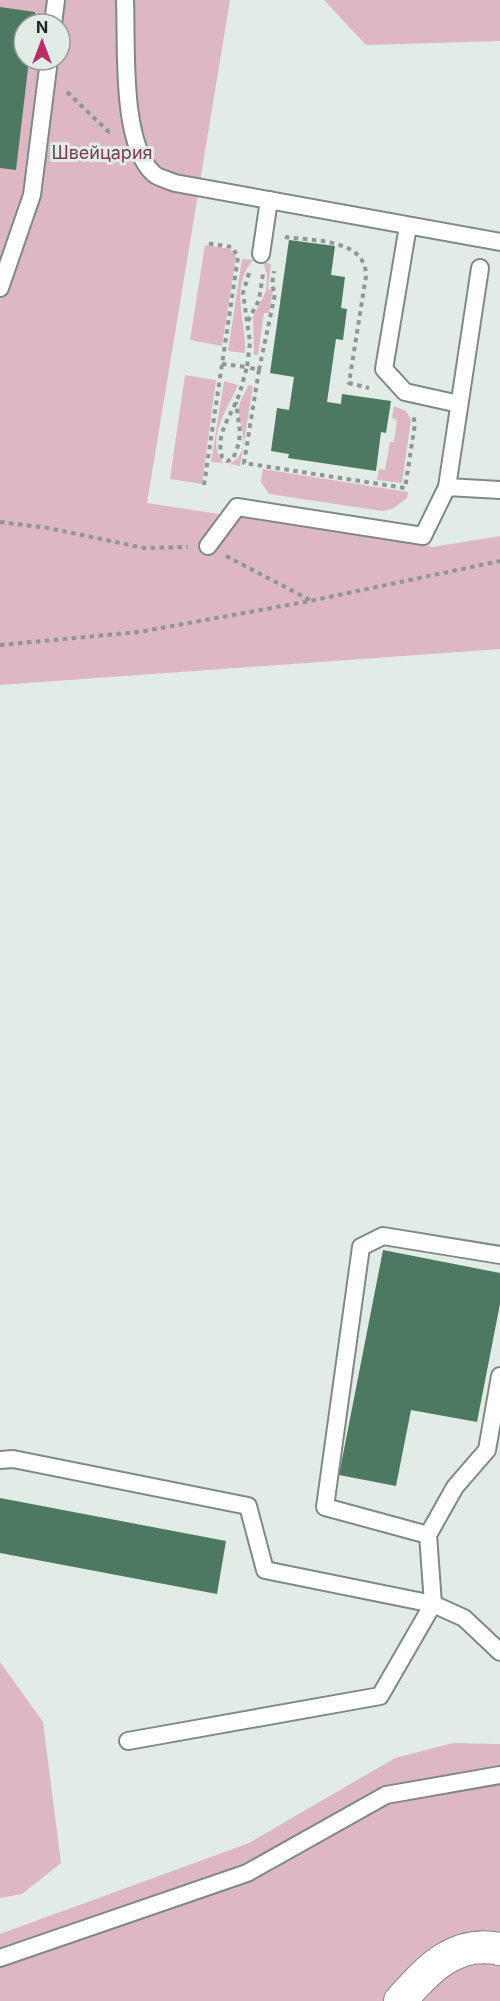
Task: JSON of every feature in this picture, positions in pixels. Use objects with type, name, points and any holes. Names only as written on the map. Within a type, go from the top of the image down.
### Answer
[{"type":"street","points":[[399,2001],[442,1958],[476,1948],[500,1949]]},
{"type":"lane","points":[[125,0],[131,130],[138,152],[154,175],[175,183],[500,242]]},
{"type":"lane","points":[[0,288],[32,195],[47,72]]},
{"type":"lane","points":[[258,263],[269,200]]},
{"type":"lane","points":[[408,226],[384,369],[405,392],[459,404]]},
{"type":"lane","points":[[208,546],[237,507],[423,536],[447,487],[480,268]]},
{"type":"lane","points":[[447,487],[500,490]]},
{"type":"lane","points":[[428,1535],[325,1507],[361,1248],[383,1236],[500,1255]]},
{"type":"lane","points":[[128,1741],[380,1696],[433,1604],[428,1535],[455,1486],[487,1450],[500,1376]]},
{"type":"lane","points":[[0,1460],[14,1459],[248,1506],[265,1570],[433,1604],[464,1618],[500,1652]]},
{"type":"lane","points":[[0,1958],[247,1873],[386,1795],[500,1775]]},
{"type":"path","points":[[68,92],[109,132]]},
{"type":"path","points":[[279,243],[285,237],[346,246],[363,260],[366,276],[349,383],[378,392]]},
{"type":"path","points":[[204,485],[238,257],[232,247],[205,243]]},
{"type":"path","points":[[248,321],[259,300],[263,282],[258,263]]},
{"type":"path","points":[[236,402],[239,443],[233,459],[227,461],[222,457],[220,439],[225,422],[236,402],[247,367],[250,342],[243,293],[258,263]]},
{"type":"path","points":[[275,264],[272,285],[275,294],[259,370],[244,463],[405,488],[415,424],[409,410]]},
{"type":"path","points":[[222,364],[259,370]]},
{"type":"path","points":[[0,522],[48,528],[144,548],[208,546],[310,601]]},
{"type":"path","points":[[0,645],[139,632],[310,601],[500,561]]},
{"type":"green space","name":"Швейцария","points":[[0,0],[230,0],[147,503],[433,547],[500,536],[500,649],[0,685]]},
{"type":"green space","points":[[324,0],[500,0],[500,41],[366,45]]},
{"type":"green space","points":[[205,245],[230,249],[236,257],[222,346],[190,340]]},
{"type":"green space","points":[[242,259],[253,260],[246,271],[240,293],[245,353],[228,351]]},
{"type":"green space","points":[[263,262],[271,264],[268,289],[273,290],[269,313],[264,313],[258,355],[254,355],[253,317],[266,291],[267,275]]},
{"type":"green space","points":[[185,375],[216,380],[202,484],[170,479]]},
{"type":"green space","points":[[224,381],[238,385],[217,434],[216,444],[223,463],[211,462]]},
{"type":"green space","points":[[248,385],[253,386],[240,466],[230,464],[242,451],[243,437],[239,407]]},
{"type":"green space","points":[[394,406],[406,411],[411,420],[402,483],[377,480],[379,469],[385,470],[390,442],[394,442],[397,420],[392,418]]},
{"type":"green space","points":[[263,469],[408,492],[407,498],[392,509],[382,511],[269,494],[261,482]]},
{"type":"green space","points":[[0,1662],[43,1722],[61,1863],[22,1894],[0,1898]]},
{"type":"green space","points":[[453,1743],[500,1744],[500,2001],[0,2001],[0,1934],[249,1843],[395,1758]]},
{"type":"building","points":[[0,7],[35,12],[12,12],[12,72],[28,72],[16,170],[0,168]]},
{"type":"building","points":[[289,240],[335,246],[331,275],[345,277],[341,308],[347,309],[343,340],[336,339],[327,402],[341,404],[342,394],[391,401],[386,433],[381,432],[376,471],[288,458],[289,454],[271,451],[277,408],[289,410],[294,377],[270,373]]},
{"type":"building","points":[[383,1250],[500,1273],[500,1304],[477,1422],[411,1410],[396,1486],[339,1475]]},
{"type":"building","points":[[0,1498],[226,1541],[217,1594],[0,1553]]}]
